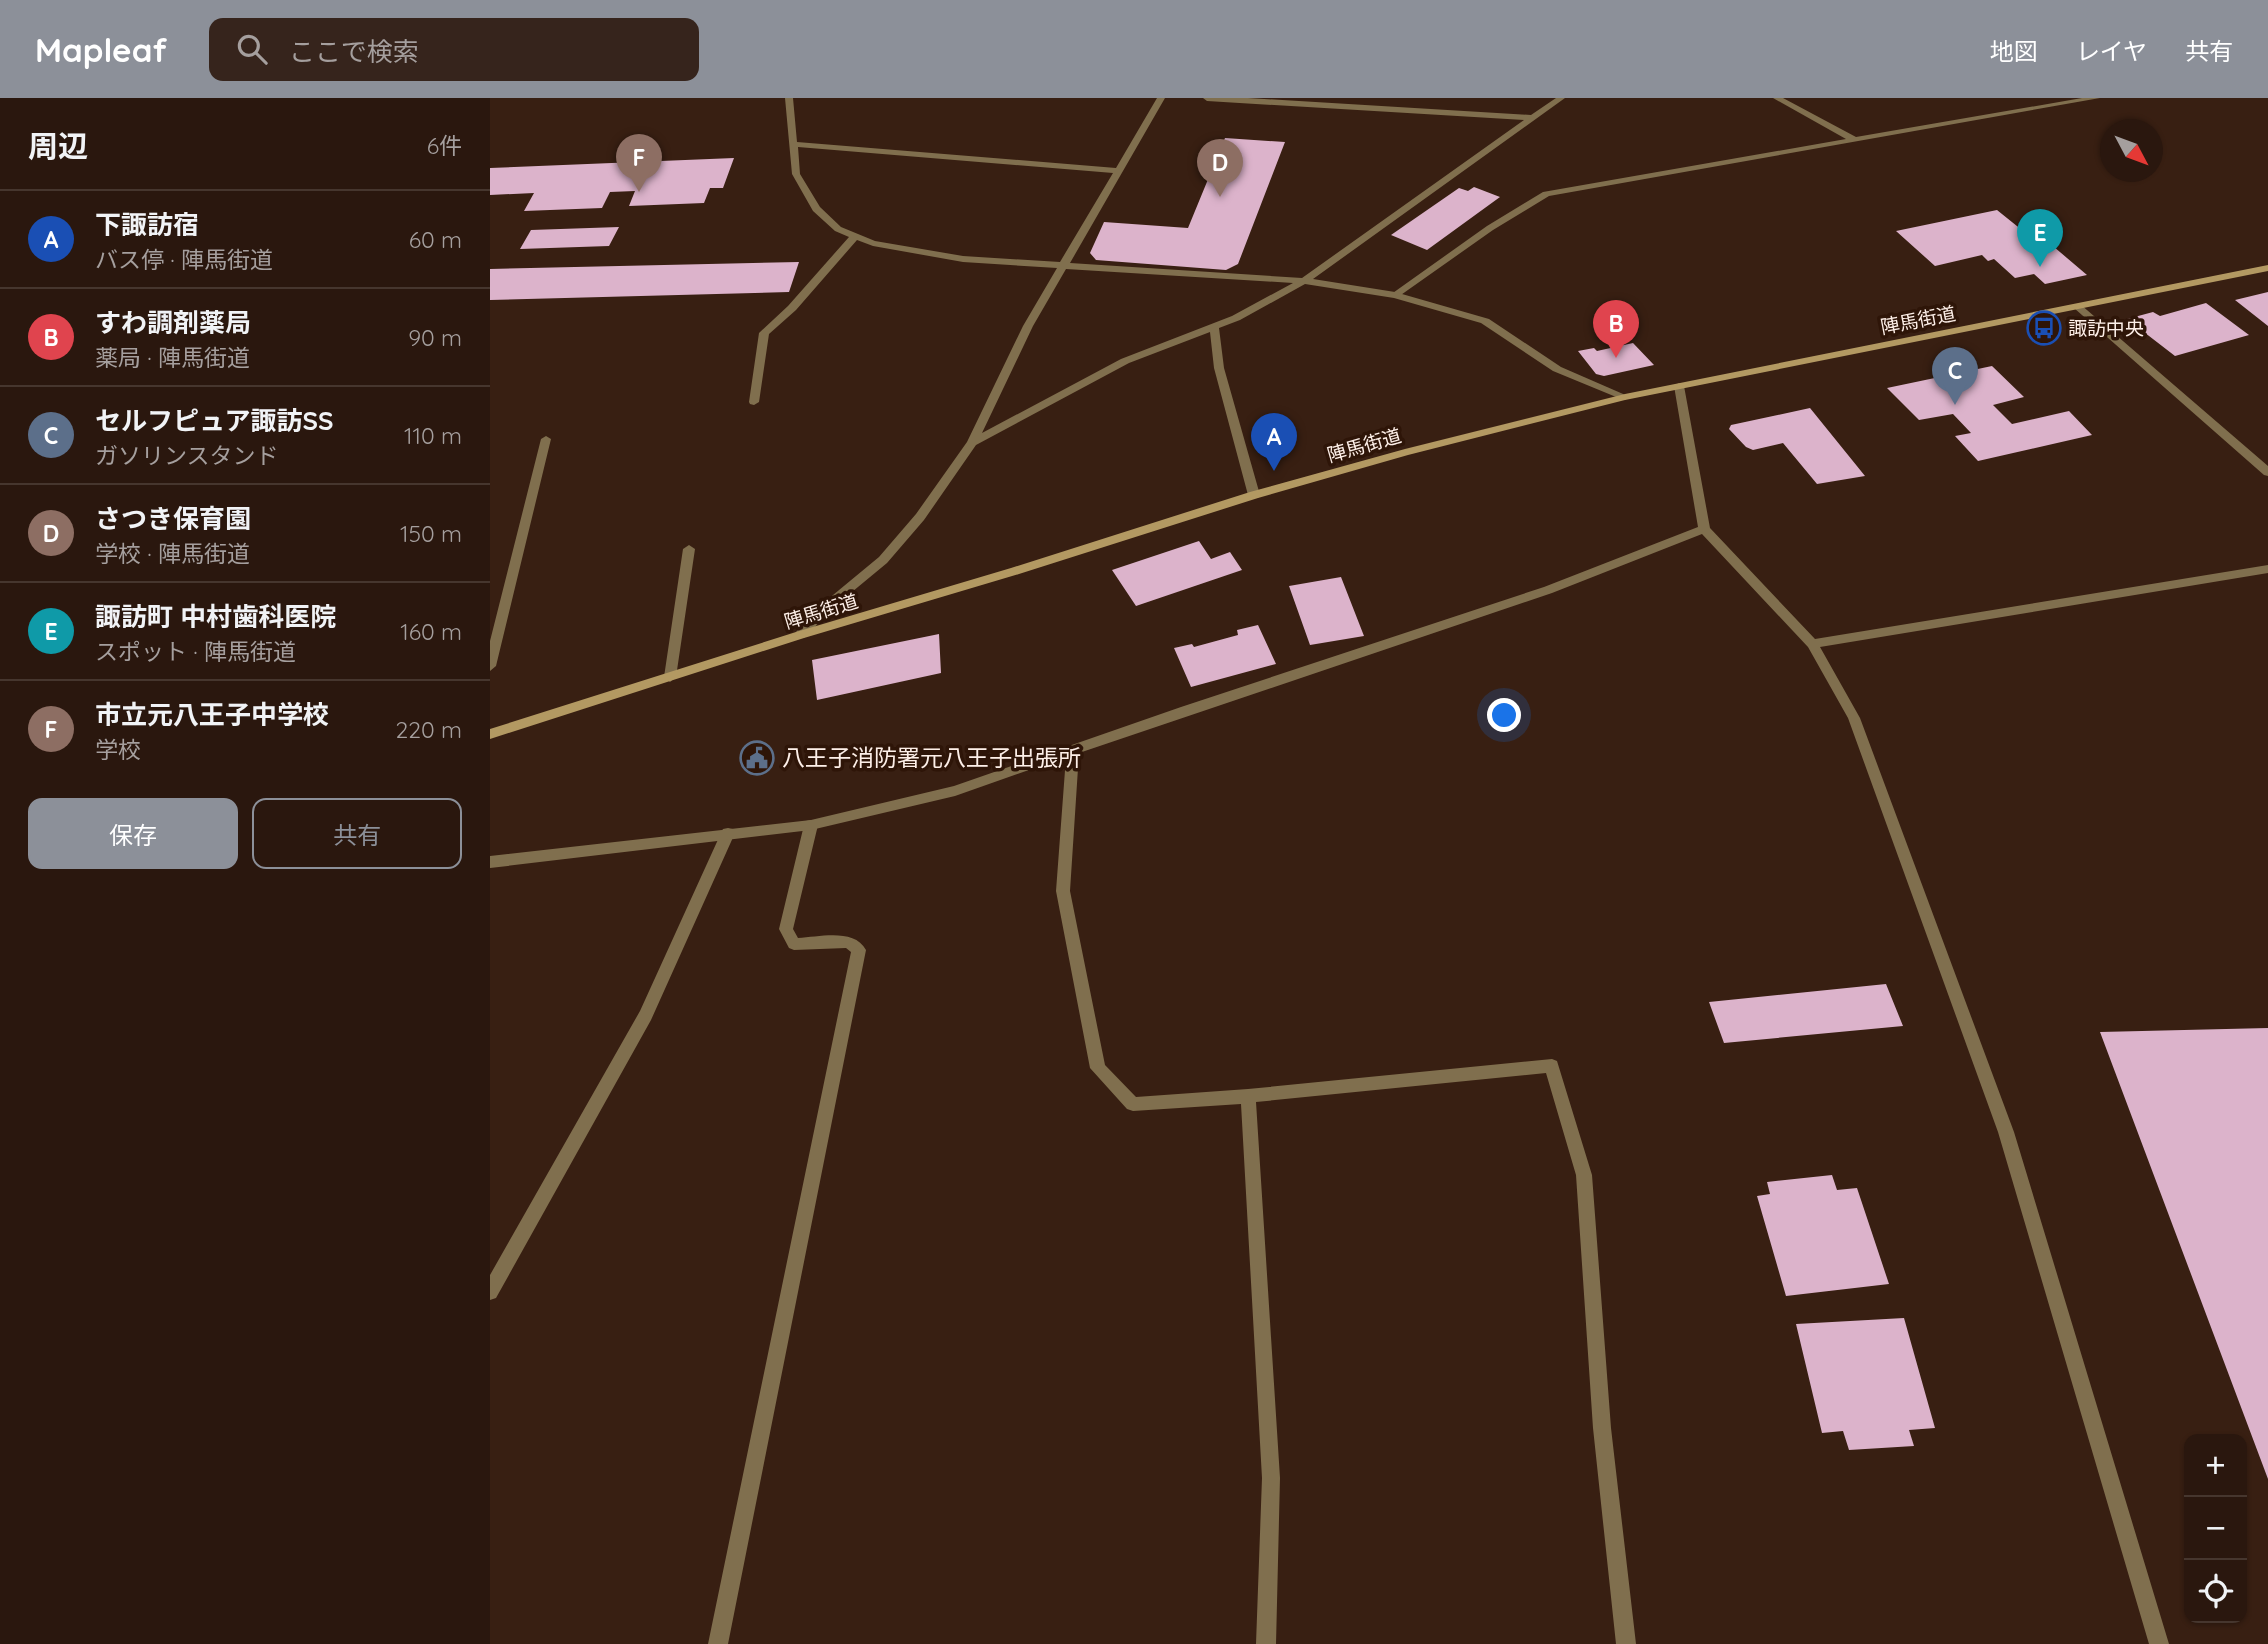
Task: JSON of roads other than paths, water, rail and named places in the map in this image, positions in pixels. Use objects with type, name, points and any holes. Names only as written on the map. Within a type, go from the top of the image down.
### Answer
[{"type":"main road","name":"陣馬街道","points":[[490,734],[1254,495],[1405,452],[1625,397],[2268,268]]},
{"type":"street","points":[[789,98],[796,174],[816,209],[838,229],[873,243],[937,256],[1304,281],[1395,295],[1485,321],[1557,369],[1625,397]]},
{"type":"street","points":[[800,635],[831,603],[883,560],[920,517],[972,443],[1028,326],[1161,98]]},
{"type":"street","points":[[1207,98],[1334,102],[1532,118]]},
{"type":"street","points":[[972,443],[1125,361],[1236,318],[1304,281],[1561,98]]},
{"type":"street","points":[[1777,98],[1853,139]]},
{"type":"street","points":[[1395,295],[1490,228],[1546,194],[2096,98]]},
{"type":"street","points":[[792,144],[1117,171]]},
{"type":"street","points":[[754,402],[764,332],[792,308],[855,236]]},
{"type":"street","points":[[2077,306],[2268,472]]},
{"type":"street","points":[[1214,327],[1219,368],[1254,495]]},
{"type":"street","points":[[1679,386],[1704,529],[1812,644],[1854,718],[2006,1132],[2159,1644]]},
{"type":"street","points":[[490,666],[545,439]]},
{"type":"street","points":[[490,862],[811,825],[955,791],[1548,590],[1704,529]]},
{"type":"street","points":[[670,677],[689,549]]},
{"type":"street","points":[[1812,644],[2268,569]]},
{"type":"street","points":[[1073,749],[1063,891],[1098,1068],[1133,1104],[1248,1096],[1552,1066],[1584,1175],[1602,1428],[1626,1644]]},
{"type":"street","points":[[718,1644],[859,950],[849,942],[794,944],[786,929],[811,825]]},
{"type":"street","points":[[490,1292],[646,1015],[728,833]]},
{"type":"street","points":[[1248,1096],[1271,1478],[1266,1644]]},
{"type":"place","name":"市立元八王子中学校","points":[[639,192]]},
{"type":"place","name":"さつき保育園","points":[[1220,197]]},
{"type":"place","name":"諏訪町 中村歯科医院","points":[[2040,267]]},
{"type":"place","name":"諏訪中央","points":[[2044,328]]},
{"type":"place","name":"すわ調剤薬局","points":[[1616,358]]},
{"type":"place","name":"セルフピュア諏訪SS","points":[[1955,405]]},
{"type":"place","name":"下諏訪宿","points":[[1274,471]]},
{"type":"place","name":"八王子消防署元八王子出張所","points":[[757,758]]}]
